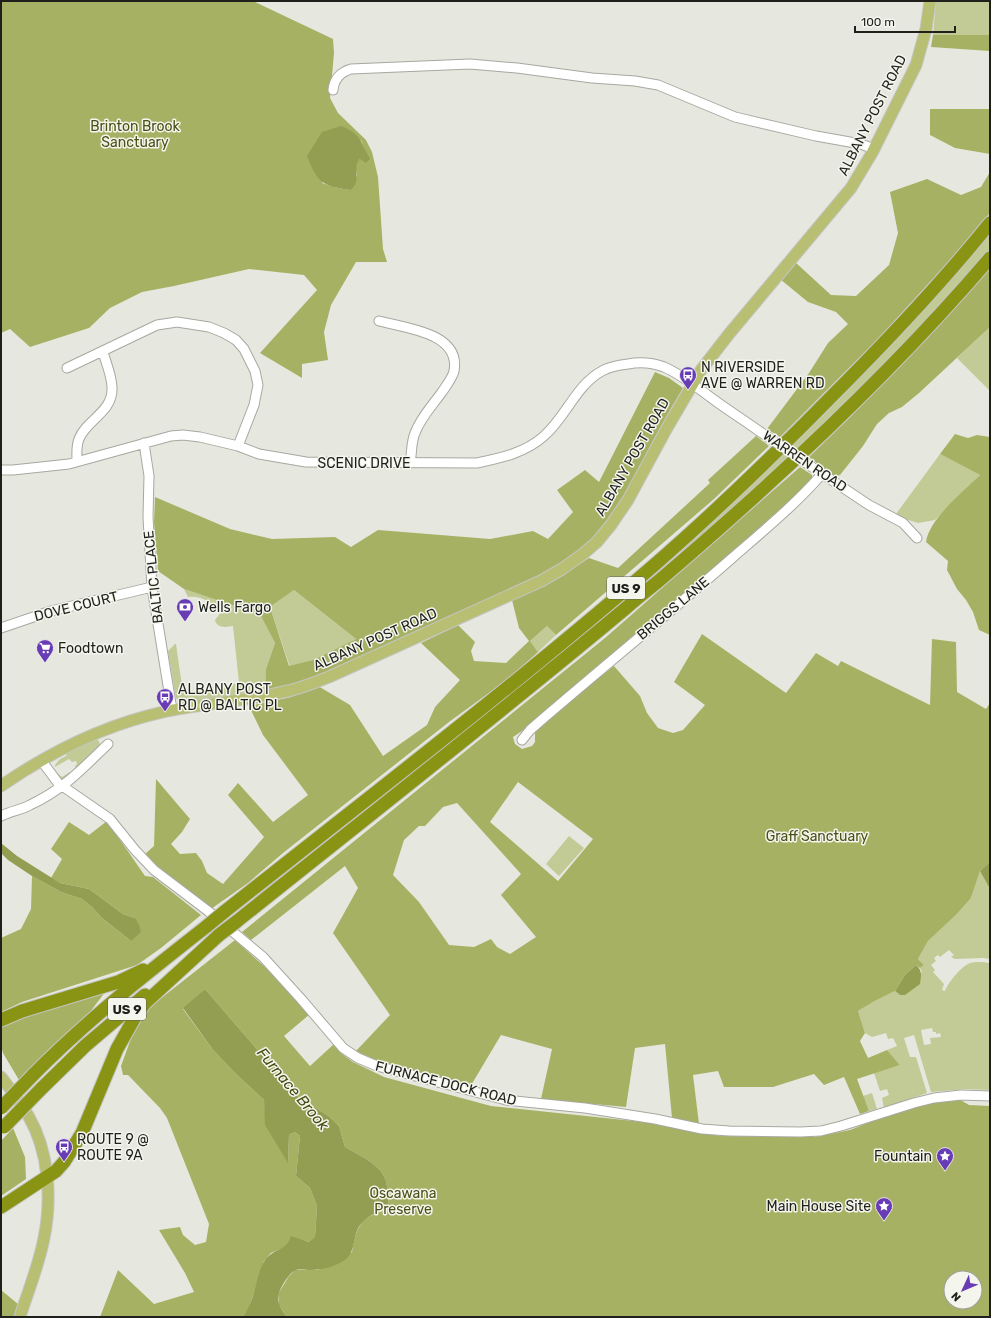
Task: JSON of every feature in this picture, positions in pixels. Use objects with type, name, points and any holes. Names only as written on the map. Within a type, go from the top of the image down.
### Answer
[{"type":"highway","name":"US 9","points":[[1,1108],[52,1056],[103,1010],[494,698],[652,567],[752,475],[839,389],[915,310],[964,255],[990,223]]},
{"type":"highway","name":"US 9","points":[[2,1128],[62,1067],[113,1021],[509,704],[659,581],[769,483],[850,407],[932,323],[990,258]]},
{"type":"highway","points":[[1,1020],[22,1011],[118,982],[138,973],[207,926]]},
{"type":"highway","points":[[1,1207],[46,1176],[56,1171],[64,1162],[76,1144],[120,1043],[138,1012],[219,935]]},
{"type":"main road","name":"ALBANY POST ROAD","points":[[1,786],[41,760],[74,743],[142,718],[172,710],[274,694],[311,684],[503,598],[562,569],[592,546],[607,530],[622,510],[692,384],[709,359],[846,194],[860,174],[910,79],[919,55],[926,29],[930,1]]},
{"type":"main road","points":[[1,1077],[22,1104],[30,1118],[41,1147],[46,1176],[48,1208],[45,1233],[40,1257],[20,1317]]},
{"type":"street","points":[[333,90],[336,79],[351,69],[470,64],[517,68],[592,78],[635,81],[658,85],[735,117],[816,136],[861,144],[874,149]]},
{"type":"street","points":[[379,321],[428,333],[445,342],[454,354],[454,372],[442,392],[421,418],[414,434],[410,463]]},
{"type":"street","points":[[67,368],[157,325],[177,322],[209,327],[224,333],[236,340],[244,349],[255,371],[258,385],[254,405],[238,446]]},
{"type":"street","points":[[77,461],[79,439],[84,429],[108,405],[111,397],[112,388],[102,352]]},
{"type":"street","name":"SCENIC DRIVE","points":[[1,470],[69,464],[170,436],[183,435],[200,437],[238,446],[259,454],[306,462],[477,463],[523,451],[544,436],[558,422],[576,395],[602,370],[638,362],[663,367],[692,384]]},
{"type":"street","name":"WARREN ROAD","points":[[692,384],[869,505],[903,523],[917,538]]},
{"type":"street","name":"BALTIC PLACE","points":[[144,443],[150,476],[148,517],[152,587],[172,710]]},
{"type":"street","name":"BRIGGS LANE","points":[[522,740],[538,723],[744,548],[811,487],[819,472]]},
{"type":"street","name":"DOVE COURT","points":[[1,628],[51,611],[152,587]]},
{"type":"street","points":[[1,816],[10,811],[32,805],[63,786],[77,775],[108,744]]},
{"type":"street","name":"FURNACE DOCK ROAD","points":[[41,760],[54,778],[63,786],[108,816],[135,850],[154,870],[262,955],[346,1051],[358,1058],[386,1069],[506,1100],[586,1108],[655,1119],[702,1129],[729,1132],[821,1131],[934,1098],[961,1095],[990,1096]]},
{"type":"shaded area","points":[[936,1],[990,1],[990,35],[933,35]]},
{"type":"shaded area","points":[[341,126],[352,131],[356,135],[370,159],[366,163],[360,159],[356,167],[356,183],[350,190],[333,187],[322,181],[314,172],[307,156],[322,132]]},
{"type":"shaded area","points":[[990,231],[990,252],[972,273],[840,409],[682,555],[680,552],[733,502]]},
{"type":"shaded area","points":[[990,327],[990,391],[957,358]]},
{"type":"shaded area","points":[[940,454],[980,475],[935,520],[918,523],[905,519],[896,514]]},
{"type":"shaded area","points":[[184,589],[260,613],[275,643],[266,669],[265,691],[179,703],[176,698],[168,651],[175,644],[183,693],[239,683],[233,626],[222,627],[218,625],[215,620],[222,611],[215,605],[202,598],[188,597]]},
{"type":"shaded area","points":[[294,590],[356,639],[313,660],[290,667],[270,607]]},
{"type":"shaded area","points":[[547,626],[556,635],[538,652],[530,641]]},
{"type":"shaded area","points":[[97,738],[101,746],[76,769],[76,761],[72,762],[69,759],[55,767],[60,759],[66,756],[67,753]]},
{"type":"shaded area","points":[[56,772],[62,777],[70,772],[71,773],[64,781]]},
{"type":"shaded area","points":[[569,836],[584,848],[559,876],[546,864]]},
{"type":"shaded area","points":[[1,843],[17,856],[60,883],[89,889],[123,914],[135,918],[141,932],[131,941],[102,918],[82,899],[61,892],[32,876],[8,860],[1,853]]},
{"type":"shaded area","points":[[990,862],[990,889],[980,871]]},
{"type":"shaded area","points":[[980,871],[990,889],[990,959],[955,959],[951,957],[954,955],[949,950],[940,957],[938,955],[934,958],[936,961],[931,965],[935,970],[933,972],[944,984],[942,990],[945,991],[948,984],[965,966],[976,962],[990,963],[990,1090],[965,1089],[931,1092],[914,1035],[904,1038],[910,1057],[916,1057],[927,1093],[884,1108],[882,1098],[889,1095],[887,1089],[880,1091],[874,1073],[900,1065],[887,1050],[897,1046],[893,1038],[888,1039],[886,1033],[872,1037],[865,1033],[858,1011],[895,991],[900,995],[922,972],[920,968],[924,965],[918,959],[928,941],[956,915],[971,898]],"holes":[[[932,1028],[933,1032],[936,1032],[936,1034],[940,1033],[941,1037],[930,1038],[931,1044],[924,1045],[921,1030]]]},
{"type":"shaded area","points":[[916,965],[921,972],[920,984],[905,995],[900,995],[895,991],[905,975]]},
{"type":"shaded area","points":[[205,989],[297,1096],[330,1117],[339,1126],[345,1147],[375,1165],[380,1170],[386,1181],[389,1207],[371,1215],[362,1223],[357,1231],[352,1251],[346,1259],[334,1266],[316,1270],[296,1270],[291,1273],[285,1281],[278,1295],[278,1299],[287,1317],[243,1317],[251,1302],[260,1271],[268,1256],[286,1245],[291,1236],[309,1242],[315,1237],[317,1206],[310,1188],[296,1176],[300,1136],[295,1132],[289,1135],[288,1163],[265,1125],[264,1100],[213,1050],[183,1008]]},
{"type":"shaded area","points":[[872,1093],[877,1109],[869,1111],[863,1096]]},
{"type":"green space","name":"Brinton Brook Sanctuary","points":[[1,1],[253,1],[333,39],[334,53],[330,98],[338,113],[366,140],[372,152],[378,177],[383,249],[387,262],[356,262],[331,305],[324,332],[328,360],[302,364],[302,378],[260,353],[317,290],[304,275],[249,269],[142,292],[110,308],[89,328],[30,347],[10,329],[1,333]],"holes":[[[361,140],[369,159],[360,159],[356,164],[357,175],[350,190],[322,183]]]},
{"type":"green space","points":[[933,35],[990,35],[990,51],[931,47]]},
{"type":"green space","points":[[930,109],[990,109],[990,154],[955,148],[930,135]]},
{"type":"green space","points":[[990,172],[990,213],[961,248],[877,340],[780,437],[767,429],[809,373],[828,343],[848,324],[836,312],[808,302],[780,279],[795,262],[831,295],[856,296],[889,265],[898,233],[890,192],[927,179],[961,195],[981,187]]},
{"type":"green space","points":[[990,269],[990,327],[919,393],[902,407],[889,413],[877,424],[863,446],[840,475],[835,477],[809,457],[901,365]]},
{"type":"green space","points":[[655,372],[669,378],[683,388],[615,512],[604,528],[582,550],[565,562],[538,577],[329,672],[287,687],[265,691],[266,669],[275,643],[260,614],[184,589],[158,571],[154,522],[155,497],[230,529],[272,539],[335,537],[351,547],[378,530],[490,539],[533,531],[548,539],[573,512],[557,490],[585,470],[599,482]],"holes":[[[294,590],[356,639],[313,660],[289,666],[270,607]]]},
{"type":"green space","points":[[955,434],[968,438],[977,435],[990,437],[990,635],[979,630],[973,612],[957,589],[947,570],[948,561],[926,542],[928,533],[940,515],[980,475],[940,454]]},
{"type":"green space","points":[[756,436],[769,446],[714,499],[556,635],[547,626],[530,641],[538,652],[508,679],[449,722],[283,853],[248,883],[211,909],[162,872],[144,855],[154,846],[156,779],[190,819],[182,832],[171,844],[180,854],[196,853],[202,861],[207,873],[223,884],[264,837],[228,795],[238,783],[273,822],[308,795],[263,735],[249,706],[291,697],[318,686],[350,705],[383,756],[427,725],[435,707],[460,680],[421,643],[458,625],[475,642],[471,651],[474,661],[506,663],[529,641],[519,628],[512,600],[554,580],[589,558],[618,568],[710,483],[708,480]]},
{"type":"green space","name":"Graff Sanctuary","points":[[800,467],[812,475],[812,478],[807,485],[700,581],[528,727],[513,737],[515,744],[522,749],[532,746],[535,742],[535,730],[539,725],[614,666],[640,696],[647,713],[658,728],[673,733],[683,730],[705,705],[674,682],[702,634],[786,693],[816,653],[838,666],[841,661],[930,705],[932,639],[956,642],[957,692],[986,709],[990,703],[990,862],[980,871],[971,898],[956,915],[928,941],[918,959],[924,965],[920,968],[916,965],[905,975],[895,991],[858,1011],[865,1033],[860,1041],[868,1058],[887,1050],[900,1065],[857,1079],[869,1111],[860,1114],[844,1077],[824,1085],[814,1074],[773,1087],[724,1087],[718,1071],[693,1075],[699,1124],[672,1118],[665,1044],[635,1048],[626,1107],[541,1099],[552,1049],[501,1035],[470,1087],[383,1063],[356,1051],[390,1015],[333,933],[358,888],[345,866],[251,940],[242,932],[605,638]],"holes":[[[518,782],[593,839],[558,881],[490,822]],[[457,803],[521,874],[501,895],[536,937],[510,954],[497,947],[491,939],[474,947],[449,945],[419,902],[393,875],[404,840],[419,826],[425,826],[443,807]]]},
{"type":"green space","points":[[107,821],[145,876],[153,877],[201,915],[161,948],[137,965],[22,1002],[1,1012],[1,938],[21,929],[31,909],[32,876],[61,892],[82,899],[102,918],[131,941],[135,918],[123,914],[89,889],[60,883],[51,878],[62,859],[51,849],[69,822],[89,835]]},
{"type":"green space","name":"Oscawana Preserve","points":[[235,940],[267,969],[310,1014],[284,1036],[310,1066],[334,1044],[342,1054],[353,1062],[384,1077],[491,1106],[643,1122],[720,1136],[815,1137],[850,1130],[892,1113],[929,1102],[959,1099],[969,1105],[990,1106],[990,1317],[287,1317],[279,1305],[278,1294],[289,1276],[295,1270],[318,1270],[352,1252],[356,1234],[363,1221],[389,1207],[386,1181],[380,1170],[375,1165],[345,1147],[339,1126],[330,1117],[297,1096],[205,989],[183,1009],[213,1050],[264,1100],[266,1125],[288,1162],[289,1135],[295,1132],[300,1136],[296,1176],[310,1188],[317,1206],[315,1237],[310,1242],[297,1239],[284,1248],[271,1253],[264,1261],[249,1308],[243,1317],[100,1317],[118,1270],[154,1304],[194,1292],[185,1273],[159,1230],[180,1227],[183,1235],[195,1245],[206,1242],[209,1224],[167,1118],[160,1108],[128,1075],[123,1075],[121,1066],[133,1033],[143,1015],[155,1003]]},
{"type":"green space","points":[[106,991],[90,1012],[19,1080],[3,1053],[1,1046],[1,1027],[24,1017]]},
{"type":"green space","points":[[13,1128],[25,1157],[26,1179],[1,1196],[1,1141]]},
{"type":"green space","points":[[1,1290],[18,1304],[14,1317],[1,1317]]},
{"type":"place","name":"N RIVERSIDE AVE @ WARREN RD","points":[[688,390]]},
{"type":"place","name":"Wells Fargo","points":[[185,622]]},
{"type":"place","name":"Foodtown","points":[[45,663]]},
{"type":"place","name":"ALBANY POST RD @ BALTIC PL","points":[[165,712]]},
{"type":"place","name":"ROUTE 9 @ ROUTE 9A","points":[[64,1162]]},
{"type":"place","name":"Fountain","points":[[945,1171]]},
{"type":"place","name":"Main House Site","points":[[884,1221]]},
{"type":"water label","name":"Furnace Brook","points":[[293,1089]]}]
